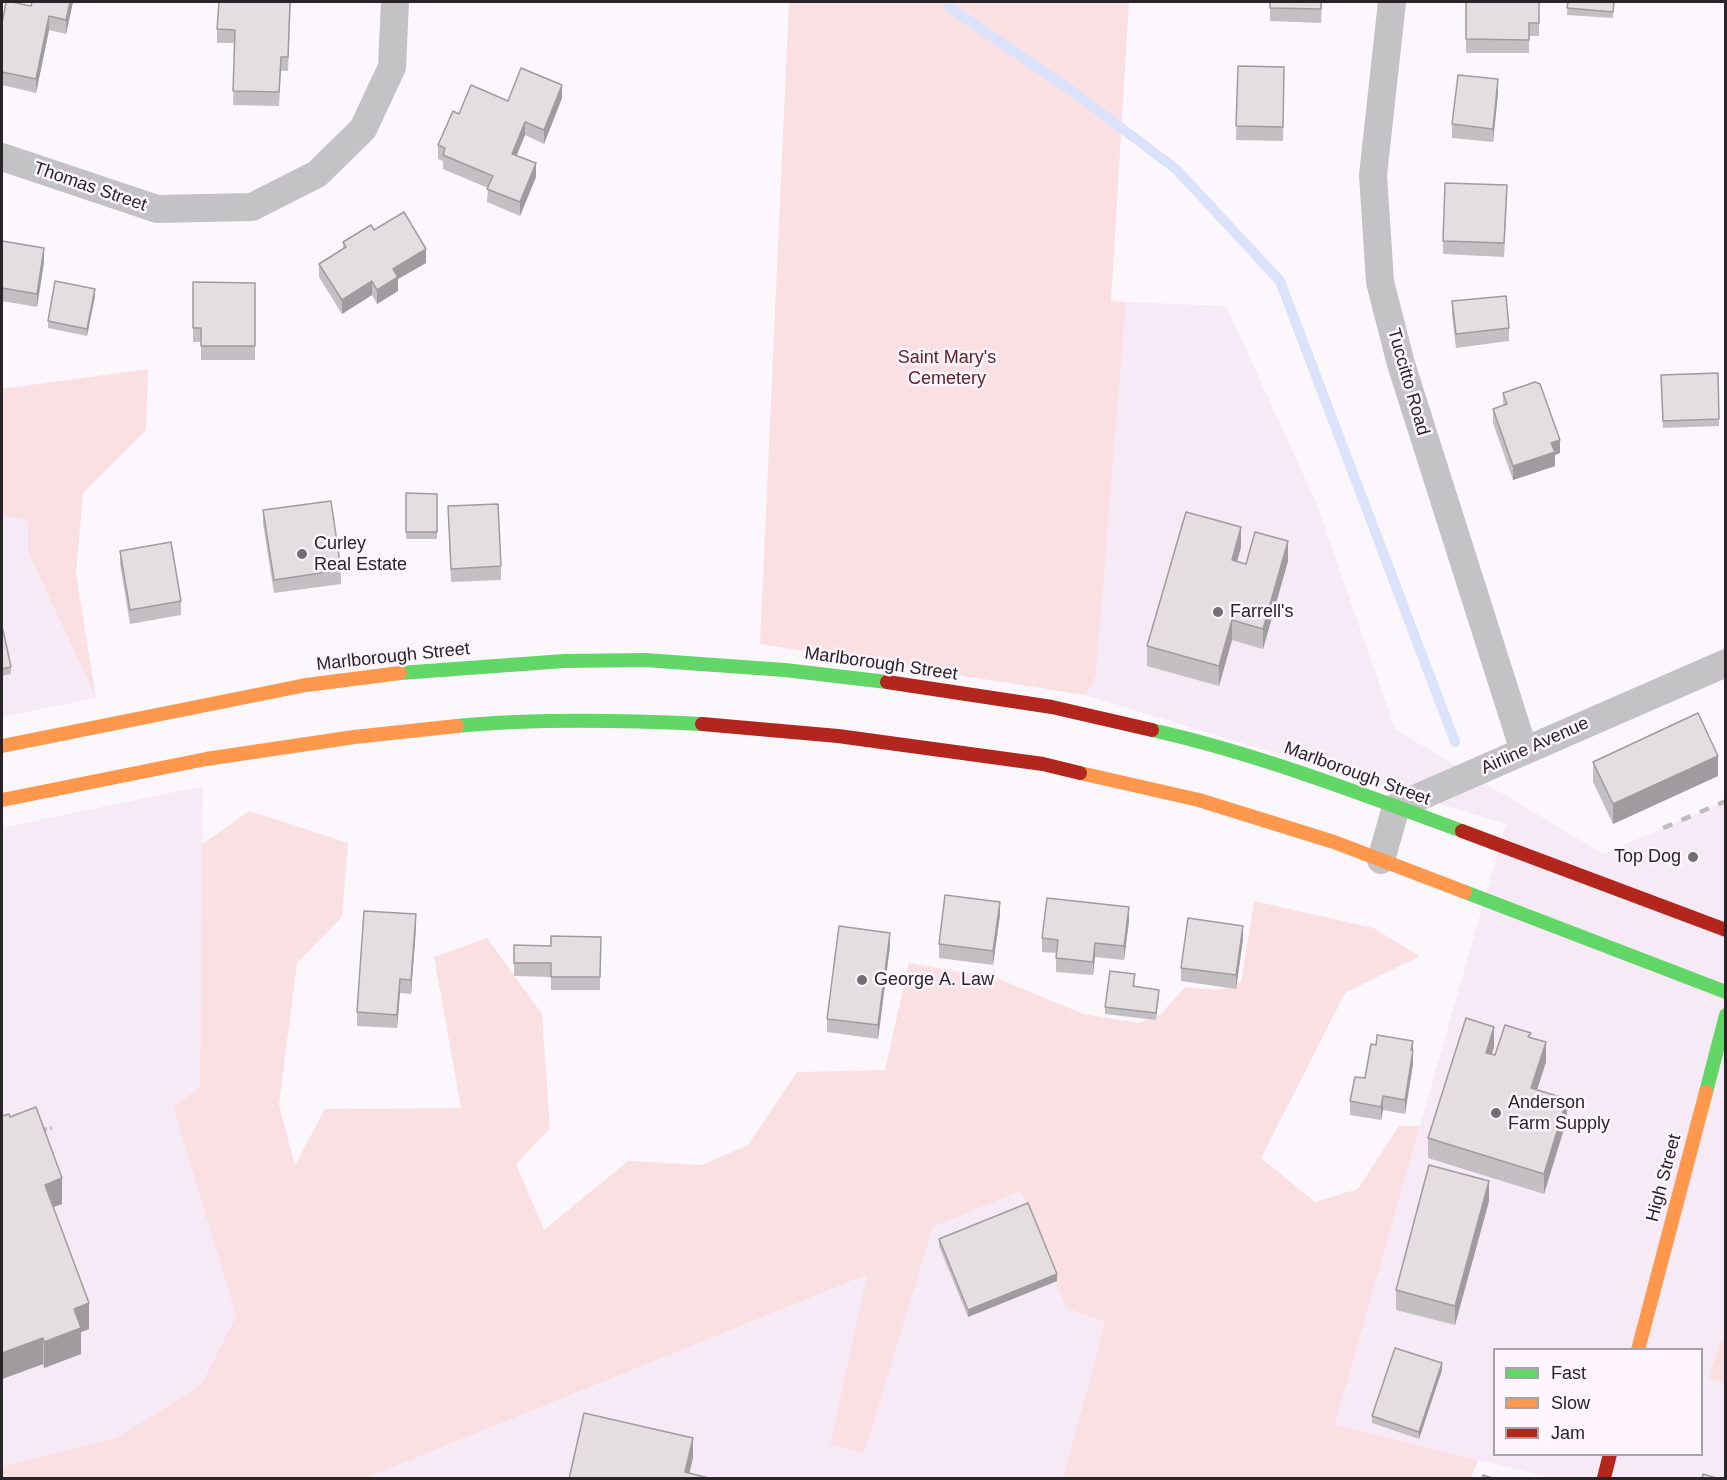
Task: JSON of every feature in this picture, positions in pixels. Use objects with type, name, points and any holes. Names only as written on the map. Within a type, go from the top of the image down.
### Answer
[{"type":"main road","name":"Marlborough Street","points":[[2,747],[306,685],[484,665],[645,660],[808,672],[1052,707],[1213,744],[1354,790],[1725,930]]},
{"type":"main road","points":[[2,800],[206,759],[354,737],[487,723],[652,722],[740,726],[838,736],[1043,764],[1199,800],[1328,840],[1725,992]]},
{"type":"main road","name":"High Street","points":[[1639,1348],[1725,1015]]},
{"type":"main road","points":[[1604,1479],[1610,1456]]},
{"type":"street","name":"Thomas Street","points":[[2,157],[157,209],[252,207],[317,174],[363,129],[392,67],[395,2]]},
{"type":"street","name":"Tuccitto Road","points":[[1392,2],[1373,175],[1380,282],[1401,364],[1524,751]]},
{"type":"street","name":"Airline Avenue","points":[[1396,807],[1725,663]]},
{"type":"street","points":[[1381,860],[1396,807]]},
{"type":"path","points":[[36,1131],[52,1128]]},
{"type":"shaded area","points":[[1126,302],[1226,306],[1316,502],[1395,729],[1603,854],[1725,802],[1726,1342],[1720,1341],[1708,1378],[1725,1384],[1725,1478],[1551,1478],[1335,1424],[1506,824],[1085,695],[1096,676]]},
{"type":"shaded area","points":[[2,515],[28,521],[28,554],[96,698],[2,717]]},
{"type":"shaded area","points":[[203,786],[200,1087],[173,1107],[236,1316],[201,1385],[116,1438],[2,1466],[2,828]]},
{"type":"shaded area","points":[[1021,1191],[1066,1308],[1105,1322],[1063,1478],[366,1478],[868,1275],[830,1443],[864,1453],[933,1227]]},
{"type":"green space","name":"Saint Mary's Cemetery","points":[[789,2],[1129,2],[1111,301],[1126,302],[1096,676],[1085,695],[760,644]]},
{"type":"green space","points":[[148,369],[146,430],[83,493],[76,574],[96,698],[28,553],[28,521],[2,515],[2,389]]},
{"type":"green space","points":[[250,811],[348,843],[342,917],[297,963],[279,1105],[295,1165],[325,1109],[461,1108],[434,957],[487,938],[542,1014],[550,1128],[516,1164],[544,1230],[628,1161],[702,1165],[748,1145],[797,1072],[885,1070],[909,963],[997,978],[1083,1014],[1139,1023],[1160,1015],[1185,987],[1220,990],[1241,982],[1254,901],[1373,928],[1420,956],[1345,993],[1261,1158],[1315,1202],[1358,1189],[1399,1126],[1420,1126],[1335,1424],[1478,1460],[1471,1478],[1063,1478],[1105,1322],[1066,1308],[1021,1191],[933,1227],[864,1454],[830,1444],[867,1275],[366,1478],[2,1478],[2,1466],[116,1438],[201,1385],[236,1316],[173,1107],[200,1087],[202,844]]},
{"type":"green space","points":[[1720,1341],[1725,1342],[1725,1384],[1708,1378]]},
{"type":"building","points":[[6,2],[31,6],[32,2],[70,2],[66,20],[49,16],[36,79],[2,72],[2,23]]},
{"type":"building","points":[[219,2],[290,2],[288,57],[281,57],[279,92],[233,91],[235,30],[217,29]]},
{"type":"building","points":[[1270,2],[1321,2],[1321,9],[1270,8]]},
{"type":"building","points":[[1466,2],[1539,2],[1539,23],[1529,23],[1529,40],[1466,39]]},
{"type":"building","points":[[1568,2],[1614,2],[1613,12],[1567,8]]},
{"type":"building","points":[[1238,66],[1284,67],[1283,127],[1236,126]]},
{"type":"building","points":[[521,68],[562,85],[544,130],[525,122],[512,154],[536,163],[520,202],[487,189],[493,176],[443,155],[445,148],[438,145],[453,111],[459,114],[471,85],[508,101]]},
{"type":"building","points":[[1458,75],[1498,79],[1493,129],[1452,124]]},
{"type":"building","points":[[1445,183],[1507,185],[1504,243],[1443,241]]},
{"type":"building","points":[[404,212],[426,249],[393,269],[398,277],[377,290],[372,281],[342,300],[319,264],[346,247],[343,242],[371,225],[374,230]]},
{"type":"building","points":[[2,241],[44,248],[37,294],[2,288]]},
{"type":"building","points":[[55,281],[95,289],[87,329],[48,321]]},
{"type":"building","points":[[193,282],[255,283],[255,346],[201,346],[201,328],[193,328]]},
{"type":"building","points":[[1506,296],[1509,328],[1456,334],[1452,301]]},
{"type":"building","points":[[1718,373],[1719,419],[1663,421],[1661,375]]},
{"type":"building","points":[[1535,382],[1540,384],[1560,440],[1551,443],[1555,452],[1513,466],[1493,409],[1507,404],[1503,393]]},
{"type":"building","points":[[406,493],[437,494],[437,532],[406,532]]},
{"type":"building","name":"Curley Real Estate","points":[[331,501],[341,570],[274,580],[263,510]]},
{"type":"building","points":[[498,504],[501,566],[451,569],[448,506]]},
{"type":"building","name":"Farrell's","points":[[1186,512],[1241,527],[1232,560],[1246,564],[1255,532],[1288,541],[1263,629],[1232,620],[1219,666],[1147,646]]},
{"type":"building","points":[[171,542],[181,601],[130,610],[120,551]]},
{"type":"building","points":[[2,630],[11,667],[2,669]]},
{"type":"building","points":[[1698,713],[1718,756],[1613,804],[1593,762]]},
{"type":"building","points":[[945,895],[1000,902],[993,951],[939,944]]},
{"type":"building","points":[[1047,898],[1129,907],[1124,946],[1095,943],[1093,962],[1056,958],[1058,940],[1042,938]]},
{"type":"building","points":[[364,911],[416,914],[411,980],[400,979],[397,1015],[357,1012]]},
{"type":"building","points":[[1188,918],[1243,926],[1236,975],[1181,968]]},
{"type":"building","points":[[839,926],[890,933],[878,1025],[827,1019]]},
{"type":"building","points":[[551,936],[601,937],[600,977],[551,977],[551,963],[514,963],[514,945],[551,946]]},
{"type":"building","points":[[1110,971],[1135,974],[1133,986],[1159,990],[1156,1013],[1105,1007]]},
{"type":"building","name":"Anderson Farm Supply","points":[[1466,1018],[1494,1027],[1486,1053],[1495,1055],[1505,1025],[1531,1033],[1528,1037],[1546,1042],[1531,1088],[1567,1099],[1544,1174],[1428,1138]]},
{"type":"building","points":[[1377,1035],[1413,1041],[1405,1100],[1383,1096],[1381,1107],[1350,1101],[1355,1077],[1365,1078],[1371,1044],[1376,1045]]},
{"type":"building","points":[[36,1107],[62,1178],[45,1185],[89,1303],[74,1309],[81,1328],[44,1342],[43,1338],[2,1353],[2,1116],[9,1114],[10,1117]]},
{"type":"building","points":[[1429,1165],[1489,1181],[1455,1306],[1396,1290]]},
{"type":"building","points":[[1028,1203],[1057,1274],[968,1310],[939,1239]]},
{"type":"building","points":[[1395,1348],[1442,1363],[1419,1432],[1372,1416]]},
{"type":"building","points":[[584,1413],[693,1438],[685,1472],[712,1479],[569,1479]]},
{"type":"building","points":[[1703,1474],[1719,1479],[1702,1479]]},
{"type":"building","points":[[1483,1475],[1495,1479],[1482,1479]]},
{"type":"waterway","points":[[949,7],[1072,91],[1176,169],[1280,281],[1455,742]]},
{"type":"railway","points":[[1663,828],[1726,801]]},
{"type":"traffic: fast","points":[[400,673],[564,661],[645,660],[785,670],[887,682]]},
{"type":"traffic: fast","points":[[457,726],[580,720],[702,724]]},
{"type":"traffic: fast","points":[[1152,730],[1270,762],[1462,831]]},
{"type":"traffic: fast","points":[[1465,892],[1726,992]]},
{"type":"traffic: fast","points":[[1706,1092],[1726,1015]]},
{"type":"traffic: slow","points":[[2,746],[306,685],[400,673]]},
{"type":"traffic: slow","points":[[2,800],[206,759],[354,737],[457,726]]},
{"type":"traffic: slow","points":[[1080,773],[1199,800],[1334,842],[1465,892]]},
{"type":"traffic: slow","points":[[1639,1348],[1706,1092]]},
{"type":"traffic: jam","points":[[887,682],[1052,707],[1152,730]]},
{"type":"traffic: jam","points":[[702,724],[838,736],[1043,764],[1080,773]]},
{"type":"traffic: jam","points":[[1462,831],[1726,930]]},
{"type":"traffic: jam","points":[[1604,1478],[1610,1456]]},
{"type":"place","name":"Curley Real Estate","points":[[302,554]]},
{"type":"place","name":"Farrell's","points":[[1218,612]]},
{"type":"place","name":"Top Dog","points":[[1693,857]]},
{"type":"place","name":"George A. Law","points":[[862,980]]},
{"type":"place","name":"Anderson Farm Supply","points":[[1496,1113]]}]
